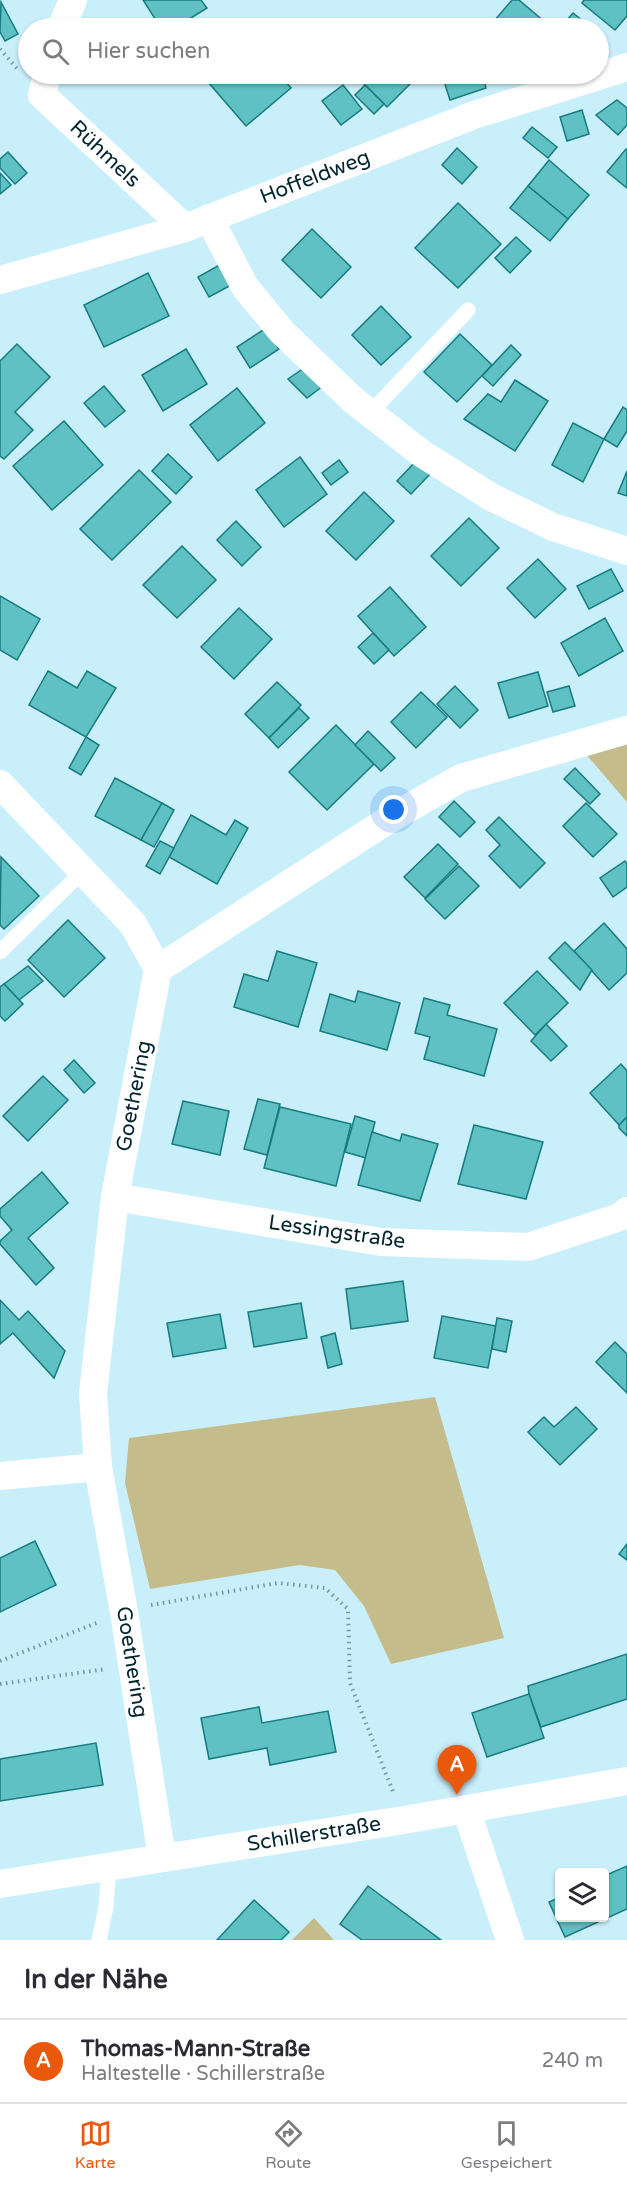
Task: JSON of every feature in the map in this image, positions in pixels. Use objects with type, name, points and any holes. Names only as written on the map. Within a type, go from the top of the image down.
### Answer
[{"type":"street","points":[[65,18],[73,0]]},
{"type":"street","name":"Hoffeldweg","points":[[609,73],[627,67]]},
{"type":"street","name":"Rühmels","points":[[44,84],[42,95],[197,223]]},
{"type":"street","name":"Hoffeldweg","points":[[0,280],[197,223],[474,115],[573,84]]},
{"type":"street","points":[[197,223],[250,294],[282,332],[353,400],[421,453],[491,497],[554,527],[627,551]]},
{"type":"street","points":[[0,784],[133,924],[158,969],[391,818],[461,778],[627,730]]},
{"type":"street","name":"Goethering","points":[[158,969],[115,1197],[93,1393],[98,1467],[124,1612],[162,1858]]},
{"type":"street","name":"Lessingstraße","points":[[115,1197],[381,1242],[517,1247],[528,1247],[559,1237],[620,1217],[627,1211]]},
{"type":"street","points":[[0,1476],[98,1467]]},
{"type":"street","name":"Schillerstraße","points":[[0,1884],[404,1820],[627,1781]]},
{"type":"street","points":[[466,1809],[510,1940]]},
{"type":"lane","points":[[370,413],[468,310]]},
{"type":"lane","points":[[0,952],[82,871]]},
{"type":"lane","points":[[99,1940],[106,1907],[109,1868]]},
{"type":"path","points":[[0,1661],[124,1612],[156,1604],[278,1583],[325,1588],[348,1609],[350,1683],[404,1820]]},
{"type":"path","points":[[0,1684],[132,1664]]},
{"type":"shaded area","points":[[627,739],[627,802],[585,753]]},
{"type":"shaded area","points":[[435,1397],[504,1638],[391,1664],[364,1606],[335,1570],[300,1565],[150,1589],[125,1483],[129,1438]]},
{"type":"shaded area","points":[[314,1918],[334,1940],[292,1940]]},
{"type":"building","points":[[143,0],[201,0],[207,8],[191,18],[155,18]]},
{"type":"building","points":[[512,0],[519,0],[540,18],[497,18]]},
{"type":"building","points":[[584,0],[627,0],[627,16],[615,30],[609,25],[609,18],[600,18],[582,3]]},
{"type":"building","points":[[1,2],[18,34],[5,41],[0,32]]},
{"type":"building","points":[[573,13],[579,18],[569,18]]},
{"type":"building","points":[[210,84],[288,84],[291,88],[246,126]]},
{"type":"building","points":[[364,84],[410,84],[387,107]]},
{"type":"building","points":[[445,84],[485,84],[486,88],[450,100]]},
{"type":"building","points":[[343,85],[362,109],[341,125],[322,101]]},
{"type":"building","points":[[365,85],[384,104],[374,114],[355,95]]},
{"type":"building","points":[[617,100],[627,108],[627,125],[618,135],[596,115]]},
{"type":"building","points":[[582,110],[589,134],[567,141],[560,117]]},
{"type":"building","points":[[532,127],[557,147],[548,158],[523,138]]},
{"type":"building","points":[[457,148],[477,167],[462,184],[442,165]]},
{"type":"building","points":[[627,150],[627,188],[607,172]]},
{"type":"building","points":[[8,152],[27,173],[15,184],[0,168],[0,159]]},
{"type":"building","points":[[549,160],[589,195],[568,219],[528,186]]},
{"type":"building","points":[[0,173],[11,185],[0,194]]},
{"type":"building","points":[[528,186],[568,219],[550,241],[510,208]]},
{"type":"building","points":[[458,203],[501,244],[458,288],[415,248]]},
{"type":"building","points":[[312,229],[351,267],[321,298],[282,260]]},
{"type":"building","points":[[516,237],[531,251],[510,273],[495,258]]},
{"type":"building","points":[[223,263],[235,283],[209,297],[198,277]]},
{"type":"building","points":[[148,273],[169,316],[104,347],[84,305]]},
{"type":"building","points":[[381,306],[411,337],[381,365],[352,335]]},
{"type":"building","points":[[266,328],[279,349],[250,368],[237,347]]},
{"type":"building","points":[[460,334],[492,365],[457,402],[424,372]]},
{"type":"building","points":[[17,344],[50,377],[15,412],[33,430],[4,459],[0,456],[0,361]]},
{"type":"building","points":[[511,345],[521,355],[493,386],[482,376]]},
{"type":"building","points":[[186,349],[207,384],[163,411],[142,375]]},
{"type":"building","points":[[304,368],[323,386],[307,398],[288,379]]},
{"type":"building","points":[[515,380],[548,401],[515,451],[464,419],[488,394],[501,402]]},
{"type":"building","points":[[104,386],[125,411],[105,427],[84,403]]},
{"type":"building","points":[[237,388],[265,423],[218,461],[190,425]]},
{"type":"building","points":[[623,407],[627,410],[627,431],[617,447],[604,439]]},
{"type":"building","points":[[64,421],[103,465],[52,510],[13,466]]},
{"type":"building","points":[[573,423],[604,439],[583,482],[552,465]]},
{"type":"building","points":[[168,454],[192,477],[176,494],[152,471]]},
{"type":"building","points":[[300,457],[327,494],[284,527],[256,490]]},
{"type":"building","points":[[339,460],[348,472],[331,485],[322,473]]},
{"type":"building","points":[[417,460],[431,473],[411,494],[397,481]]},
{"type":"building","points":[[139,470],[171,502],[112,560],[80,529]]},
{"type":"building","points":[[627,471],[627,496],[618,493]]},
{"type":"building","points":[[364,492],[394,521],[356,560],[326,531]]},
{"type":"building","points":[[469,518],[499,548],[461,586],[431,556]]},
{"type":"building","points":[[236,521],[261,547],[242,566],[217,540]]},
{"type":"building","points":[[182,546],[216,580],[177,618],[143,585]]},
{"type":"building","points":[[538,559],[566,589],[535,618],[507,588]]},
{"type":"building","points":[[611,569],[623,591],[589,609],[577,586]]},
{"type":"building","points":[[390,587],[426,627],[394,656],[358,616]]},
{"type":"building","points":[[0,596],[40,619],[17,660],[0,650]]},
{"type":"building","points":[[239,608],[272,639],[234,679],[201,647]]},
{"type":"building","points":[[605,618],[623,651],[579,676],[561,643]]},
{"type":"building","points":[[373,633],[389,650],[374,664],[358,647]]},
{"type":"building","points":[[48,671],[77,688],[87,671],[116,688],[86,737],[29,705]]},
{"type":"building","points":[[538,672],[548,706],[509,718],[498,683]]},
{"type":"building","points":[[277,682],[301,705],[269,738],[245,714]]},
{"type":"building","points":[[455,686],[478,710],[460,728],[437,704]]},
{"type":"building","points":[[569,686],[575,706],[553,712],[547,692]]},
{"type":"building","points":[[421,692],[447,717],[416,748],[391,722]]},
{"type":"building","points":[[299,708],[309,718],[278,748],[269,738]]},
{"type":"building","points":[[336,725],[374,764],[327,810],[289,772]]},
{"type":"building","points":[[368,731],[395,758],[381,771],[355,745]]},
{"type":"building","points":[[86,737],[99,745],[81,775],[69,768]]},
{"type":"building","points":[[575,768],[600,794],[590,804],[564,779]]},
{"type":"building","points":[[115,778],[162,803],[141,840],[95,816]]},
{"type":"building","points":[[454,801],[475,822],[460,837],[439,817]]},
{"type":"building","points":[[162,803],[174,810],[154,847],[141,840]]},
{"type":"building","points":[[586,803],[617,834],[593,857],[563,826]]},
{"type":"building","points":[[191,815],[226,835],[235,820],[248,828],[217,884],[169,857]]},
{"type":"building","points":[[499,817],[545,863],[520,888],[489,856],[500,845],[486,830]]},
{"type":"building","points":[[160,841],[174,848],[160,874],[146,866]]},
{"type":"building","points":[[438,844],[458,864],[425,898],[404,877]]},
{"type":"building","points":[[1,857],[39,896],[4,929],[0,925]]},
{"type":"building","points":[[625,861],[627,887],[613,897],[600,878]]},
{"type":"building","points":[[459,866],[479,886],[445,919],[425,899]]},
{"type":"building","points":[[68,920],[105,958],[64,997],[28,960]]},
{"type":"building","points":[[604,923],[627,949],[627,973],[609,990],[574,951]]},
{"type":"building","points":[[565,942],[592,970],[580,990],[549,958]]},
{"type":"building","points":[[277,951],[317,963],[298,1027],[234,1007],[244,974],[268,981]]},
{"type":"building","points":[[28,966],[43,981],[19,1000],[4,984]]},
{"type":"building","points":[[537,971],[568,1003],[535,1035],[504,1003]]},
{"type":"building","points":[[4,984],[23,1004],[5,1021],[0,1016],[0,987]]},
{"type":"building","points":[[358,991],[400,1003],[387,1050],[320,1031],[330,994],[355,1002]]},
{"type":"building","points":[[424,998],[450,1005],[447,1015],[497,1029],[484,1076],[424,1059],[430,1037],[415,1033]]},
{"type":"building","points":[[546,1024],[567,1046],[551,1061],[531,1041]]},
{"type":"building","points":[[74,1060],[95,1083],[84,1093],[64,1070]]},
{"type":"building","points":[[621,1064],[627,1071],[627,1117],[619,1125],[590,1093]]},
{"type":"building","points":[[43,1076],[68,1100],[28,1141],[3,1116]]},
{"type":"building","points":[[258,1099],[280,1104],[267,1155],[244,1149]]},
{"type":"building","points":[[183,1101],[229,1111],[220,1155],[172,1144]]},
{"type":"building","points":[[280,1107],[351,1124],[336,1186],[264,1168]]},
{"type":"building","points":[[355,1116],[375,1122],[366,1158],[345,1152]]},
{"type":"building","points":[[627,1117],[627,1136],[619,1125]]},
{"type":"building","points":[[474,1125],[543,1142],[526,1199],[458,1184]]},
{"type":"building","points":[[372,1132],[400,1141],[402,1134],[438,1144],[420,1201],[358,1185]]},
{"type":"building","points":[[42,1172],[68,1203],[28,1238],[54,1268],[36,1285],[0,1244],[0,1241],[12,1230],[0,1216],[0,1209]]},
{"type":"building","points":[[403,1281],[408,1321],[351,1329],[346,1289]]},
{"type":"building","points":[[0,1300],[19,1320],[28,1311],[65,1351],[54,1378],[13,1333],[0,1344]]},
{"type":"building","points":[[301,1303],[307,1338],[254,1347],[248,1312]]},
{"type":"building","points":[[220,1314],[226,1348],[173,1357],[167,1323]]},
{"type":"building","points":[[442,1316],[496,1326],[488,1368],[434,1358]]},
{"type":"building","points":[[497,1318],[512,1321],[506,1352],[492,1349]]},
{"type":"building","points":[[335,1333],[342,1364],[328,1368],[321,1337]]},
{"type":"building","points":[[615,1342],[627,1354],[627,1393],[596,1362]]},
{"type":"building","points":[[576,1407],[597,1429],[560,1465],[528,1432],[544,1417],[554,1427]]},
{"type":"building","points":[[35,1541],[56,1585],[0,1612],[0,1558]]},
{"type":"building","points":[[627,1544],[627,1560],[619,1554]]},
{"type":"building","points":[[627,1654],[627,1699],[541,1727],[528,1686]]},
{"type":"building","points":[[529,1694],[544,1738],[487,1757],[472,1713]]},
{"type":"building","points":[[259,1707],[262,1723],[328,1711],[336,1752],[270,1765],[267,1748],[209,1759],[201,1718]]},
{"type":"building","points":[[96,1743],[103,1785],[0,1801],[0,1759]]},
{"type":"building","points":[[627,1866],[627,1909],[609,1917],[609,1874]]},
{"type":"building","points":[[368,1886],[441,1940],[362,1940],[340,1924]]},
{"type":"building","points":[[555,1899],[555,1915],[549,1902]]},
{"type":"building","points":[[254,1900],[289,1932],[281,1940],[217,1940]]},
{"type":"building","points":[[558,1922],[598,1922],[565,1937]]},
{"type":"place","name":"Thomas-Mann-Straße","points":[[457,1795]]}]
